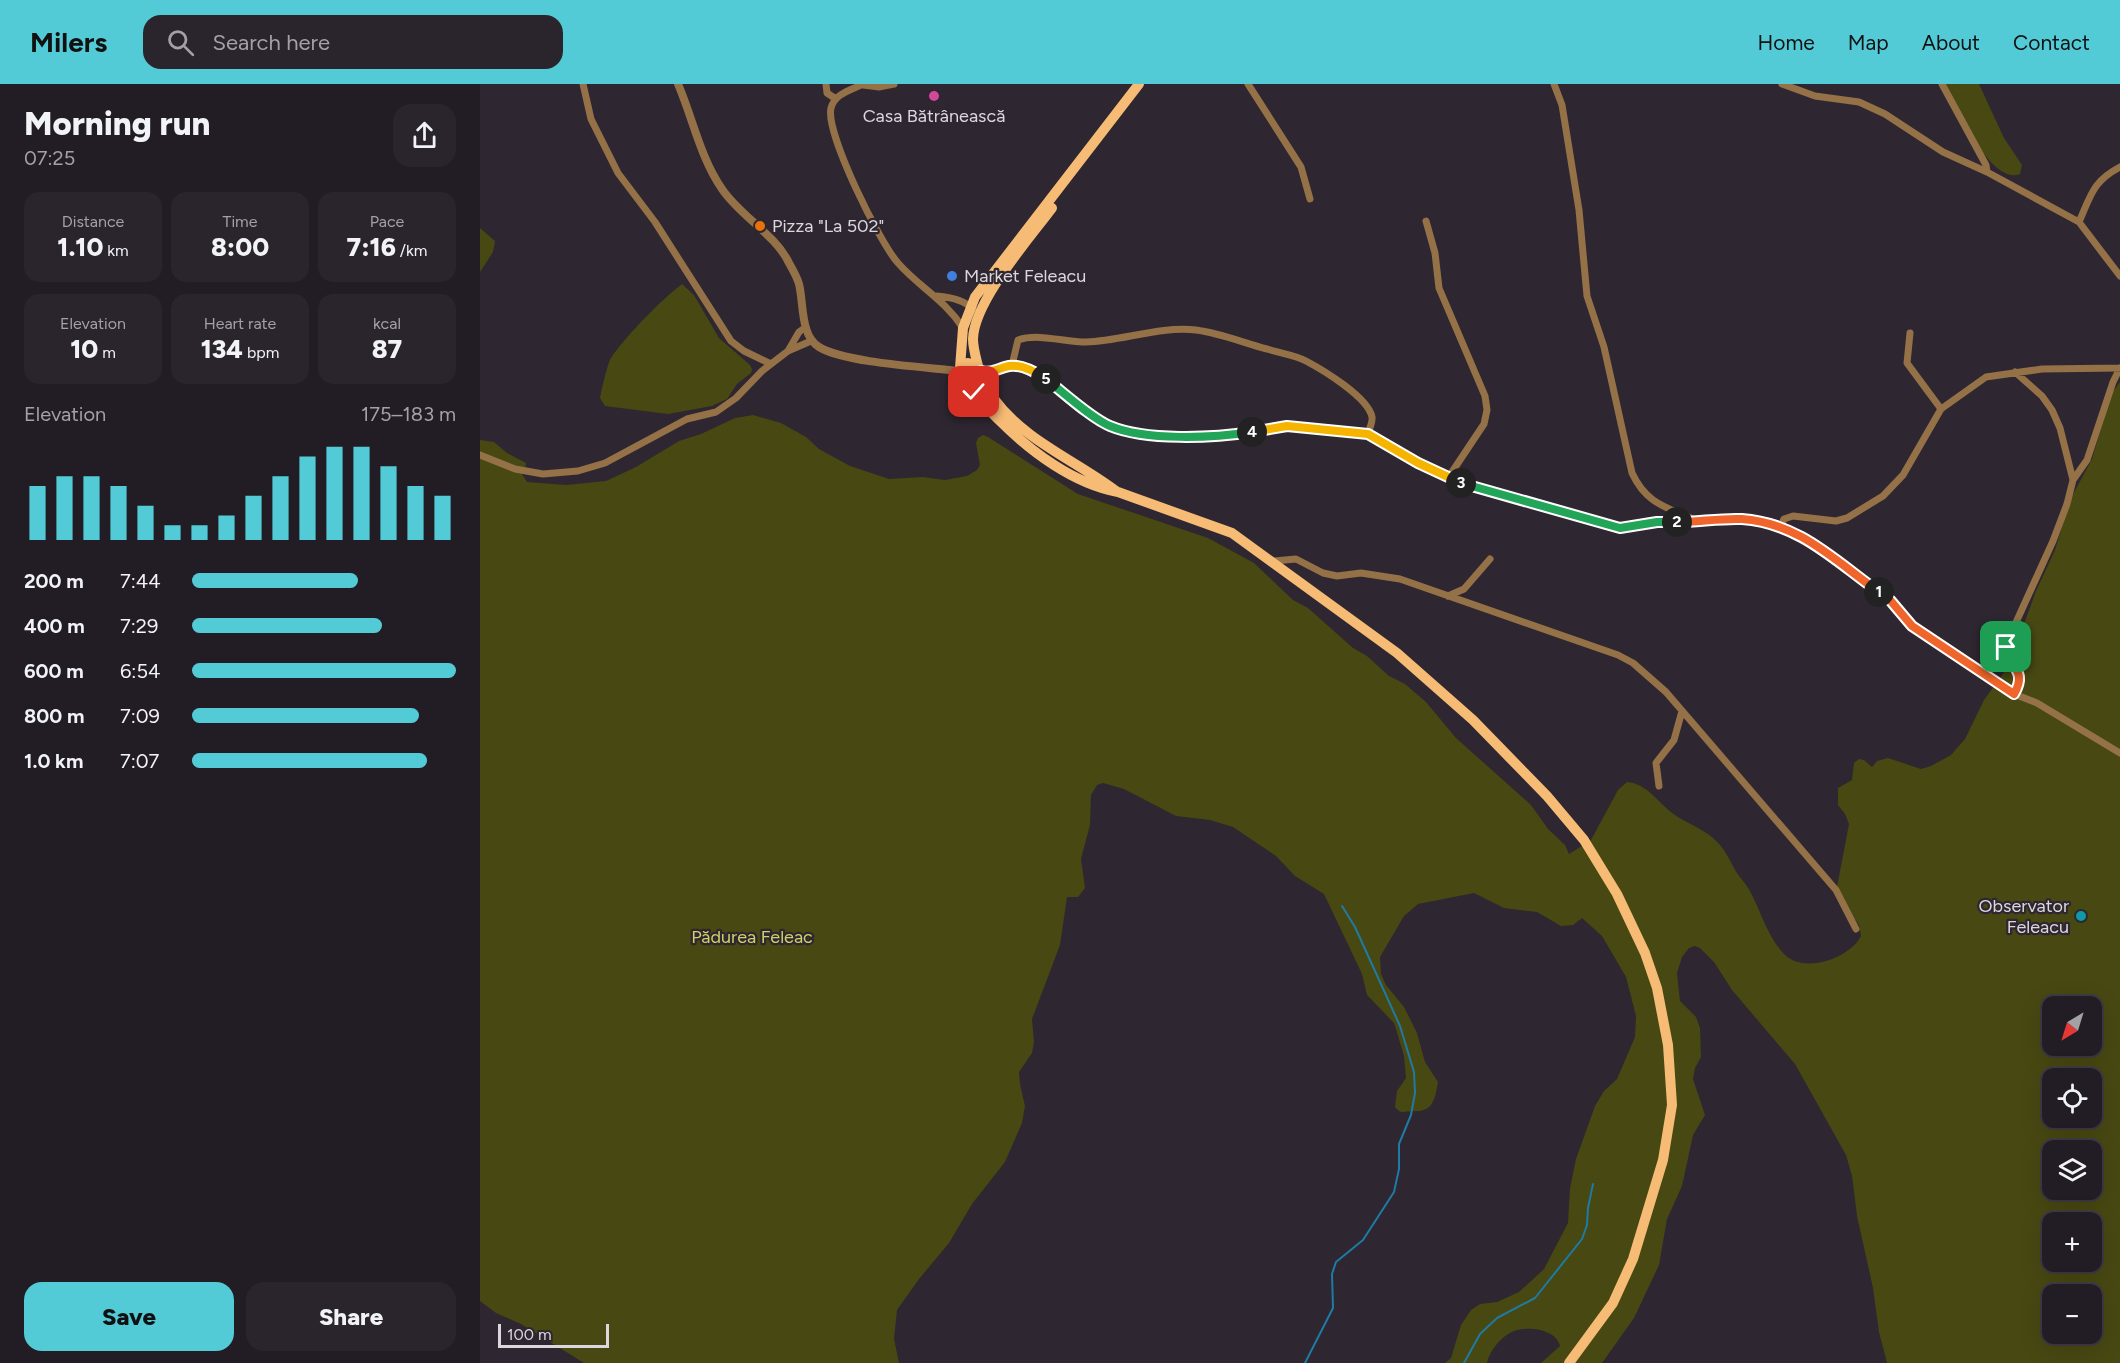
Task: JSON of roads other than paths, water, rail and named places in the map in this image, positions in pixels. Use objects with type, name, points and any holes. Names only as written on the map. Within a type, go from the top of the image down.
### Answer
[{"type":"main road","points":[[1139,84],[970,306],[963,328],[960,382],[980,397],[1002,423],[1030,447],[1086,483],[1224,529],[1274,561],[1397,653],[1465,714],[1526,773],[1584,840],[1628,917],[1645,953],[1664,1019],[1672,1105],[1669,1131],[1656,1187],[1620,1289],[1602,1321],[1569,1363]]},
{"type":"main road","points":[[1118,492],[1048,447],[1017,423],[995,401],[980,372],[973,339],[977,319],[998,281],[1148,84]]},
{"type":"main road","points":[[959,370],[968,363],[980,372]]},
{"type":"main road","points":[[966,387],[976,386],[980,372]]},
{"type":"street","points":[[583,84],[591,120],[618,173],[655,222],[731,341],[744,351],[771,364]]},
{"type":"street","points":[[678,84],[704,158],[722,189],[741,213],[769,238],[788,260],[799,284],[806,327],[811,341],[827,351],[849,357],[959,370]]},
{"type":"street","points":[[826,84],[827,93],[836,99]]},
{"type":"street","points":[[894,84],[879,87],[863,84],[836,99],[831,109],[840,153],[883,242],[909,274],[937,296],[963,328]]},
{"type":"street","points":[[1248,84],[1301,167],[1310,199]]},
{"type":"street","points":[[1554,84],[1562,105],[1577,198],[1587,296],[1604,347],[1632,473],[1640,490],[1650,500],[1699,522]]},
{"type":"street","points":[[1782,84],[1815,96],[1859,102],[1886,114],[1942,152],[1987,172],[2079,222],[2120,276]]},
{"type":"street","points":[[1942,84],[1986,165],[1987,172]]},
{"type":"street","points":[[2079,222],[2103,176],[2120,167]]},
{"type":"street","points":[[1426,221],[1435,253],[1439,288],[1485,396],[1487,410],[1484,424],[1448,478]]},
{"type":"street","points":[[937,296],[948,297],[970,306],[977,319]]},
{"type":"street","points":[[788,351],[799,332],[806,327]]},
{"type":"street","points":[[1012,365],[1018,340],[1025,338],[1088,342],[1166,331],[1194,330],[1212,333],[1305,361],[1347,387],[1362,399],[1369,409],[1372,418],[1368,434]]},
{"type":"street","points":[[1910,333],[1907,363],[1941,409]]},
{"type":"street","points":[[480,455],[515,469],[543,474],[578,471],[605,463],[687,418],[716,412],[736,398],[788,351],[811,341]]},
{"type":"street","points":[[980,372],[989,373],[1012,365],[1037,373],[1108,425],[1140,435],[1225,436],[1287,426],[1368,434],[1448,478],[1620,528],[1657,522],[1741,519],[1781,526],[1798,533],[1890,600],[1912,626],[2014,694],[2037,703],[2120,753]]},
{"type":"street","points":[[1781,526],[1784,519],[1793,516],[1836,521],[1847,518],[1883,496],[1903,475],[1941,409],[1986,377],[2042,369],[2120,368],[2113,382],[2087,460],[2073,480],[2053,541],[2008,640],[2007,656],[2020,675],[2020,684],[2014,694]]},
{"type":"street","points":[[2015,372],[2042,396],[2052,410],[2060,428],[2073,480]]},
{"type":"street","points":[[1274,561],[1296,559],[1323,573],[1336,576],[1361,573],[1400,579],[1618,655],[1649,676],[1682,711],[1836,890],[1856,929]]},
{"type":"street","points":[[1448,596],[1464,589],[1490,559]]},
{"type":"street","points":[[1659,786],[1656,763],[1674,740],[1682,711]]},
{"type":"waterway","points":[[1305,1363],[1333,1308],[1332,1274],[1336,1262],[1363,1240],[1394,1192],[1399,1169],[1399,1144],[1411,1115],[1415,1093],[1414,1072],[1400,1026],[1355,927],[1342,906]]},
{"type":"waterway","points":[[1464,1363],[1480,1334],[1497,1318],[1535,1298],[1582,1239],[1587,1225],[1593,1184]]},
{"type":"place","name":"Casa Bătrânească","points":[[934,96]]},
{"type":"place","name":"Pizza \"La 502\"","points":[[760,226]]},
{"type":"place","name":"Market Feleacu","points":[[952,276]]},
{"type":"place","name":"Observator Feleacu","points":[[2081,916]]},
{"type":"park label","name":"Pădurea Feleac","points":[[752,937]]}]
